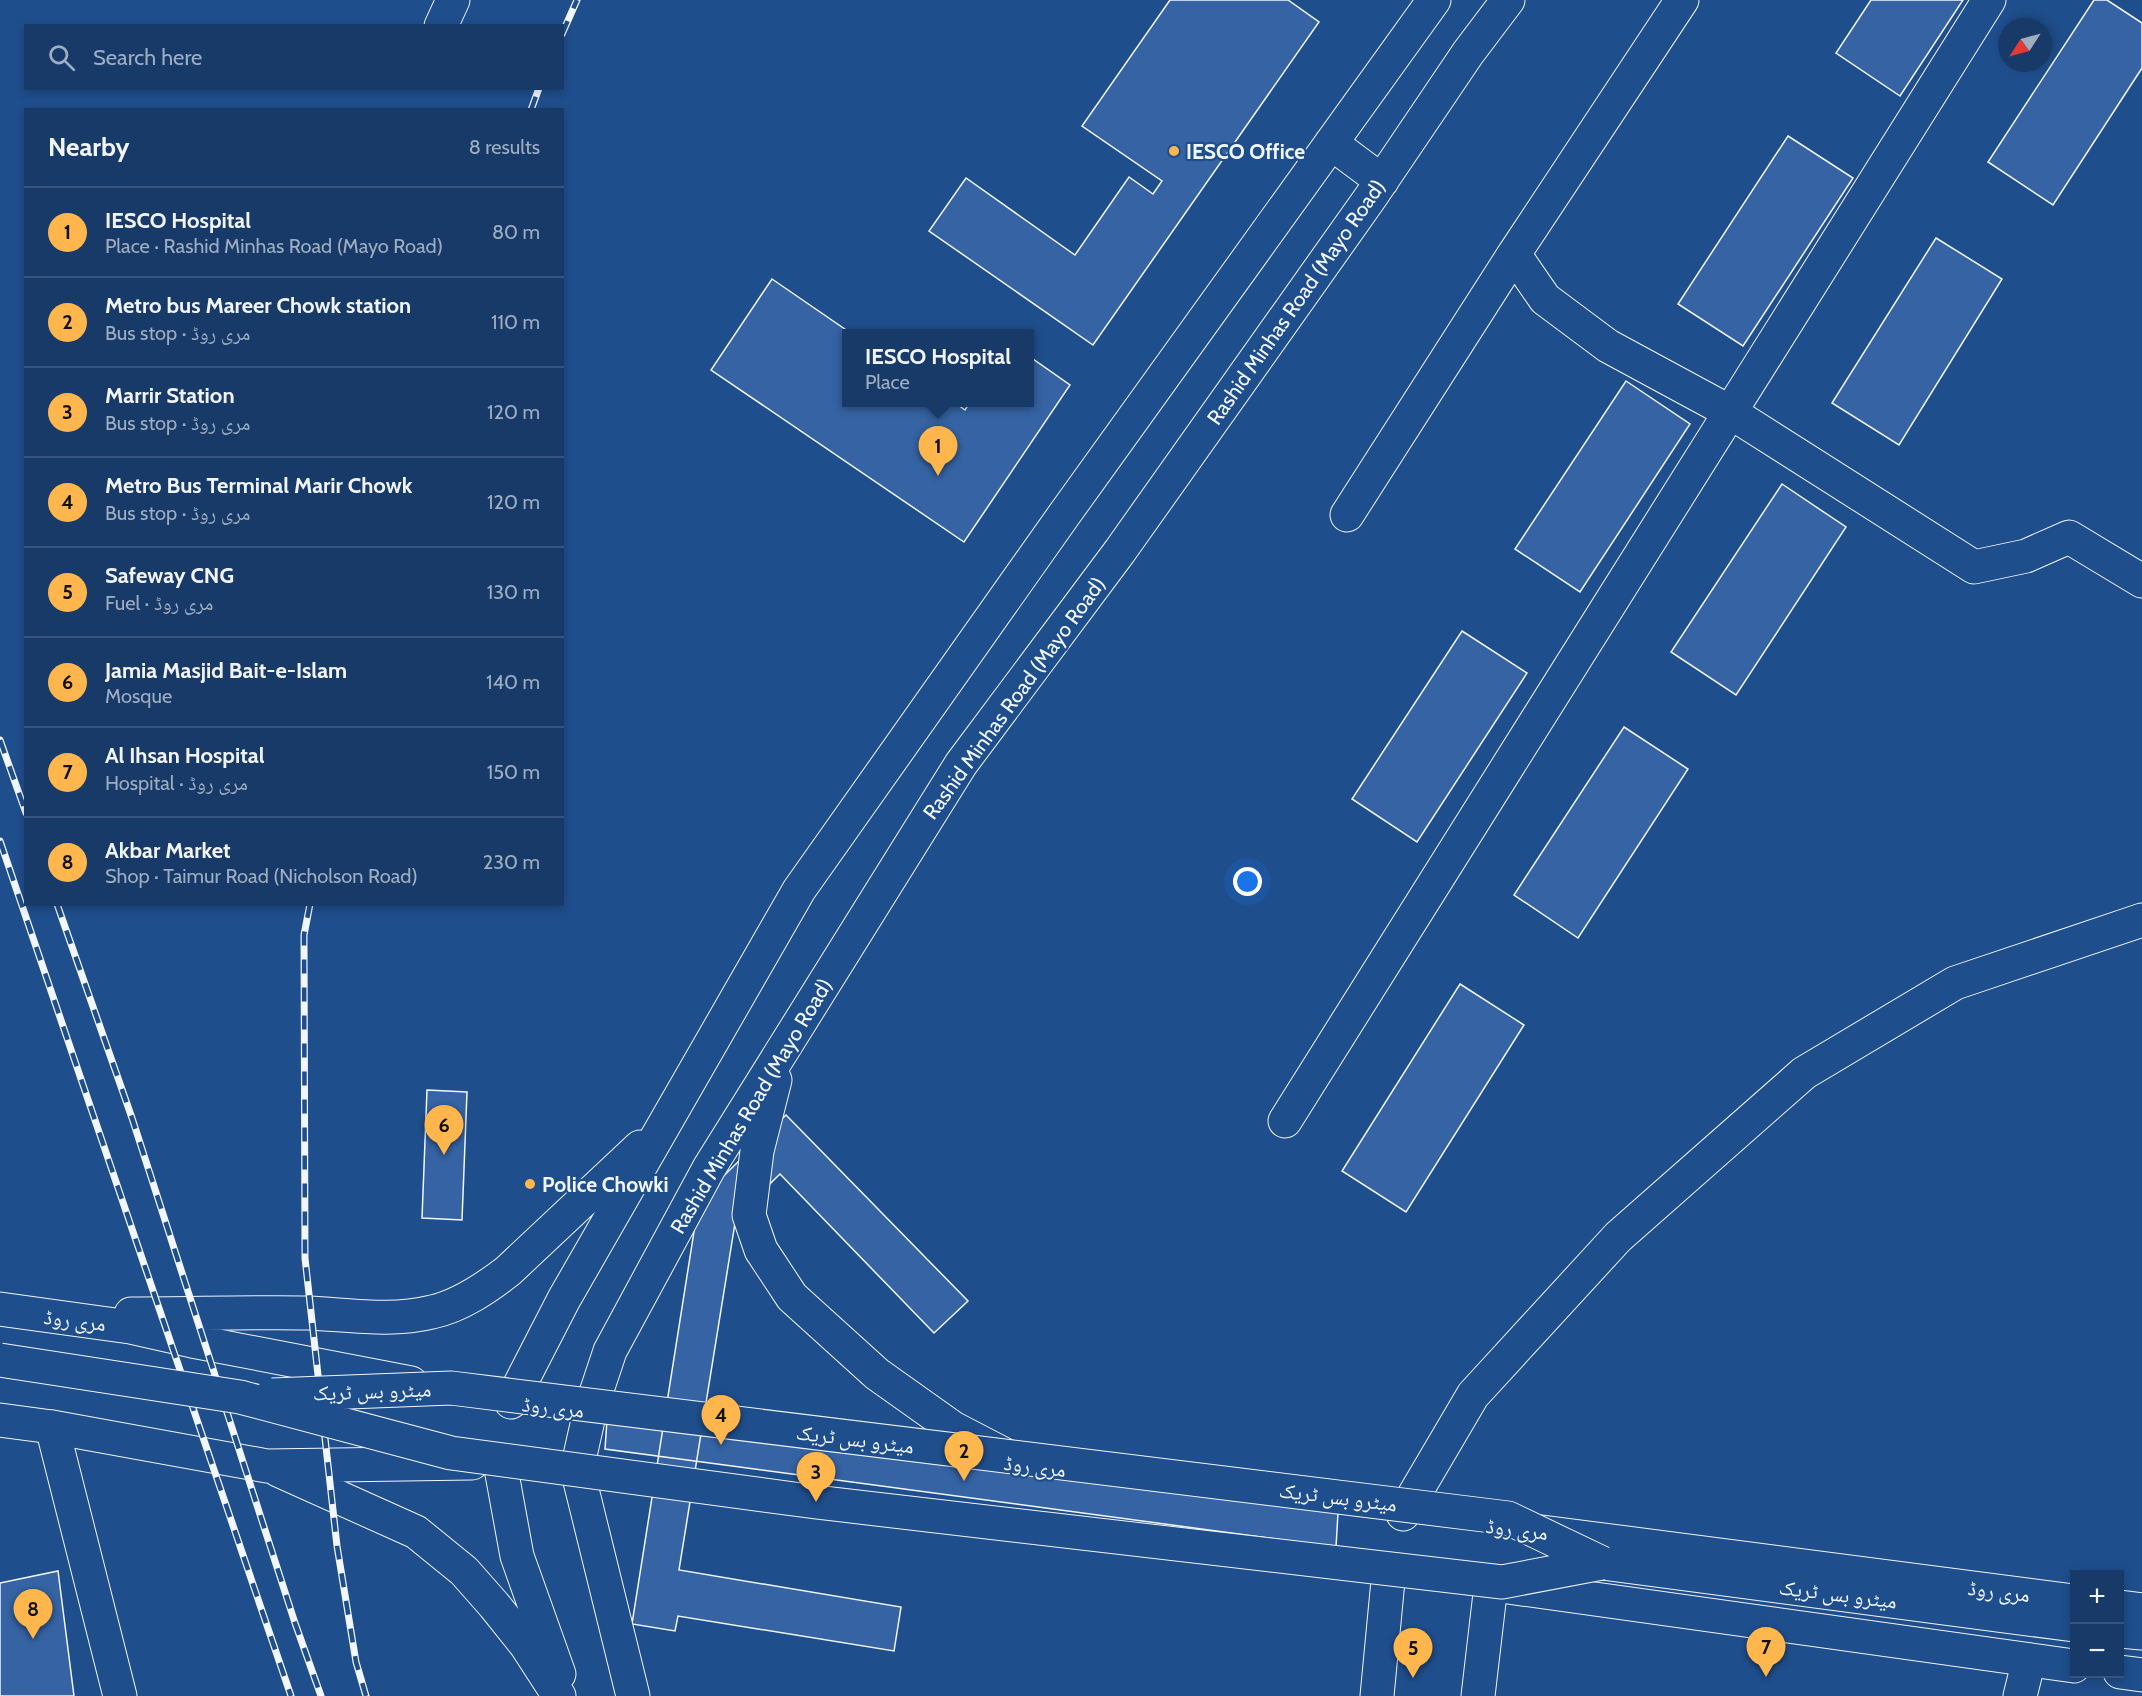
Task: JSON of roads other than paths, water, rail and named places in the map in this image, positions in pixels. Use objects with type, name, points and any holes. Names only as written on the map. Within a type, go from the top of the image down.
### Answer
[{"type":"main road","points":[[442,24],[453,0]]},
{"type":"main road","points":[[511,1402],[564,1299],[799,891],[1066,512],[1434,0]]},
{"type":"main road","name":"Rashid Minhas Road (Mayo Road)","points":[[567,1468],[590,1411],[610,1351],[709,1168],[961,764],[1127,542],[1382,181],[1468,53],[1508,0]]},
{"type":"main road","points":[[1347,515],[1514,254],[1682,0]]},
{"type":"main road","points":[[1285,1121],[1989,0]]},
{"type":"main road","points":[[1331,143],[1382,181]]},
{"type":"main road","points":[[1514,254],[1545,299],[1608,346],[1730,412],[1974,567],[2025,556],[2069,537],[2142,581]]},
{"type":"main road","points":[[1403,1514],[1473,1395],[1618,1237],[1804,1073],[1955,983],[2142,920]]},
{"type":"main road","points":[[783,1049],[757,1151],[749,1215],[760,1250],[792,1298],[877,1374],[953,1428],[1021,1464]]},
{"type":"main road","points":[[14,1312],[310,1313],[368,1317],[410,1316],[435,1312],[484,1289],[508,1271],[665,1124]]},
{"type":"main road","name":"مری روڈ","points":[[14,1312],[130,1327],[192,1341],[538,1407],[590,1411],[1021,1464],[2070,1600]]},
{"type":"main road","name":"میٹرو بس ٹریک","points":[[0,1360],[240,1396],[451,1454],[816,1502],[1502,1582],[1602,1563]]},
{"type":"main road","name":"میٹرو بس ٹریک","points":[[240,1396],[451,1388],[1508,1518],[1602,1563],[2070,1624]]},
{"type":"main road","points":[[0,1420],[52,1426],[267,1466],[500,1463],[567,1468],[1049,1524],[2070,1665]]},
{"type":"main road","points":[[52,1426],[120,1696]]},
{"type":"main road","points":[[500,1463],[517,1556],[566,1696]]},
{"type":"main road","points":[[267,1466],[416,1532],[464,1571],[494,1605],[559,1696]]},
{"type":"main road","points":[[567,1468],[633,1696]]},
{"type":"main road","points":[[1377,1696],[1389,1570]]},
{"type":"main road","points":[[1478,1696],[1491,1585]]},
{"type":"main road","points":[[2124,1608],[2142,1610]]},
{"type":"main road","points":[[2124,1631],[2142,1634]]},
{"type":"main road","points":[[2020,1696],[2029,1660]]},
{"type":"main road","points":[[2124,1673],[2142,1676]]},
{"type":"railway","points":[[564,29],[577,0]]},
{"type":"railway","points":[[532,108],[538,90]]},
{"type":"railway","points":[[0,740],[24,807]]},
{"type":"railway","points":[[0,841],[291,1696]]},
{"type":"railway","points":[[58,906],[132,1118],[295,1623],[321,1696]]},
{"type":"railway","points":[[310,906],[304,935],[305,1258],[337,1546],[356,1662],[366,1696]]},
{"type":"place","name":"IESCO Office","points":[[1174,151]]},
{"type":"place","name":"IESCO Hospital","points":[[938,476]]},
{"type":"place","name":"Jamia Masjid Bait-e-Islam","points":[[444,1155]]},
{"type":"place","name":"Police Chowki","points":[[530,1184]]},
{"type":"place","name":"Metro Bus Terminal Marir Chowk","points":[[721,1445]]},
{"type":"place","name":"Metro bus Mareer Chowk station","points":[[964,1481]]},
{"type":"place","name":"Marrir Station","points":[[816,1502]]},
{"type":"place","name":"Akbar Market","points":[[33,1639]]},
{"type":"place","name":"Al Ihsan Hospital","points":[[1766,1677]]},
{"type":"place","name":"Safeway CNG","points":[[1413,1678]]}]
